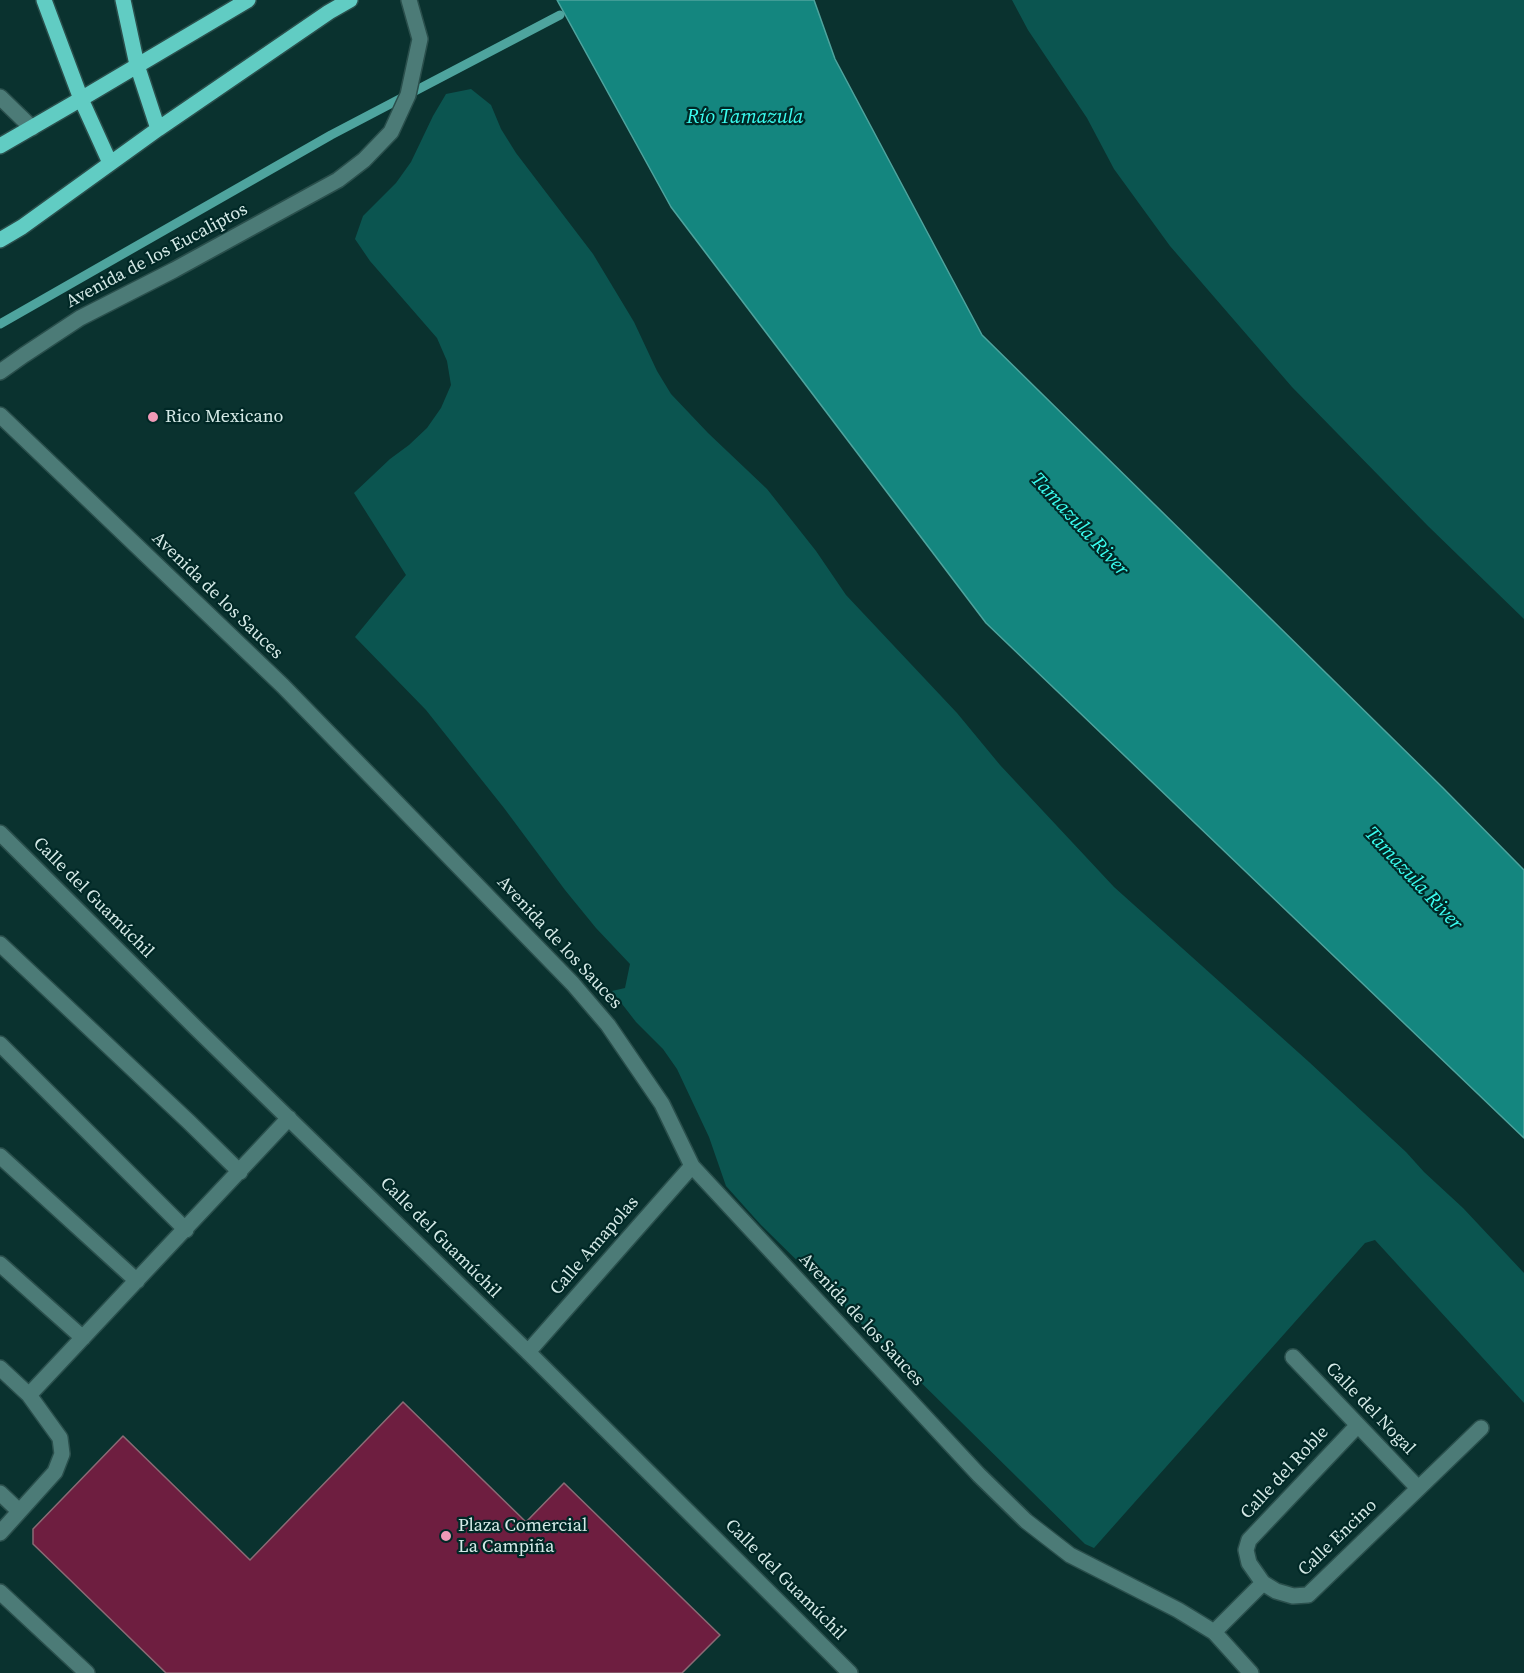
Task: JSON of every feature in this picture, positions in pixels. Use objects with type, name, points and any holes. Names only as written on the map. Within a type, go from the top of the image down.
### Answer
[{"type":"main road","points":[[44,0],[81,99],[110,163]]},
{"type":"main road","points":[[123,0],[137,65],[159,129]]},
{"type":"main road","points":[[0,146],[248,0]]},
{"type":"main road","points":[[0,240],[22,227],[110,163],[329,12],[350,0]]},
{"type":"street","name":"Avenida de los Eucaliptos","points":[[0,372],[80,318],[174,270],[338,180],[364,160],[392,132],[408,95],[420,39],[409,0]]},
{"type":"street","points":[[0,97],[32,128]]},
{"type":"street","name":"Avenida de los Sauces","points":[[0,415],[284,686],[573,984],[608,1025],[662,1104],[692,1166],[979,1475],[1026,1521],[1070,1555],[1178,1610],[1214,1632],[1251,1673]]},
{"type":"street","name":"Calle del Guamúchil","points":[[0,833],[528,1352],[850,1673]]},
{"type":"street","points":[[0,944],[240,1172]]},
{"type":"street","points":[[0,1044],[186,1230]]},
{"type":"street","points":[[29,1395],[289,1118]]},
{"type":"street","points":[[0,1156],[137,1281]]},
{"type":"street","name":"Calle Amapolas","points":[[528,1352],[692,1166]]},
{"type":"street","points":[[0,1264],[83,1338]]},
{"type":"street","name":"Calle del Nogal","points":[[1293,1357],[1418,1488]]},
{"type":"street","points":[[0,1368],[29,1395],[60,1438],[62,1454],[55,1472],[0,1533]]},
{"type":"street","name":"Calle del Roble","points":[[1263,1583],[1249,1563],[1246,1550],[1249,1540],[1358,1425]]},
{"type":"street","name":"Calle Encino","points":[[1263,1583],[1276,1591],[1293,1596],[1308,1594],[1480,1428]]},
{"type":"street","points":[[0,1493],[19,1511]]},
{"type":"street","points":[[1214,1632],[1263,1583]]},
{"type":"street","points":[[0,1592],[87,1673]]},
{"type":"shaded area","points":[[1012,0],[1524,0],[1524,619],[1428,526],[1292,387],[1170,246],[1114,169],[1087,118],[1028,30]]},
{"type":"shaded area","points":[[471,89],[491,105],[501,129],[516,153],[593,254],[634,322],[657,371],[671,394],[767,489],[816,551],[846,595],[957,713],[1000,765],[1114,887],[1406,1152],[1524,1273],[1524,1403],[1375,1240],[1365,1243],[1094,1548],[1085,1544],[761,1225],[726,1186],[709,1137],[677,1069],[663,1049],[636,1022],[612,991],[625,988],[630,964],[565,890],[504,808],[426,710],[355,637],[406,575],[354,493],[427,428],[441,408],[451,385],[447,361],[437,338],[370,261],[355,239],[363,216],[396,183],[411,162],[446,94]]},
{"type":"water","name":"Río Tamazula","points":[[557,0],[814,0],[835,59],[982,335],[1524,870],[1524,1138],[986,623],[671,207]]},
{"type":"building","name":"Plaza Comercial La Campiña","points":[[403,1402],[526,1522],[564,1483],[720,1635],[682,1673],[166,1673],[33,1544],[33,1529],[123,1436],[250,1560]]},
{"type":"waterway","points":[[0,324],[331,135],[560,15]]},
{"type":"place","name":"Rico Mexicano","points":[[153,417]]},
{"type":"place","name":"Plaza Comercial La Campiña","points":[[446,1536]]},
{"type":"water label","name":"Tamazula River","points":[[1079,525]]},
{"type":"water label","name":"Tamazula River","points":[[1413,879]]}]
